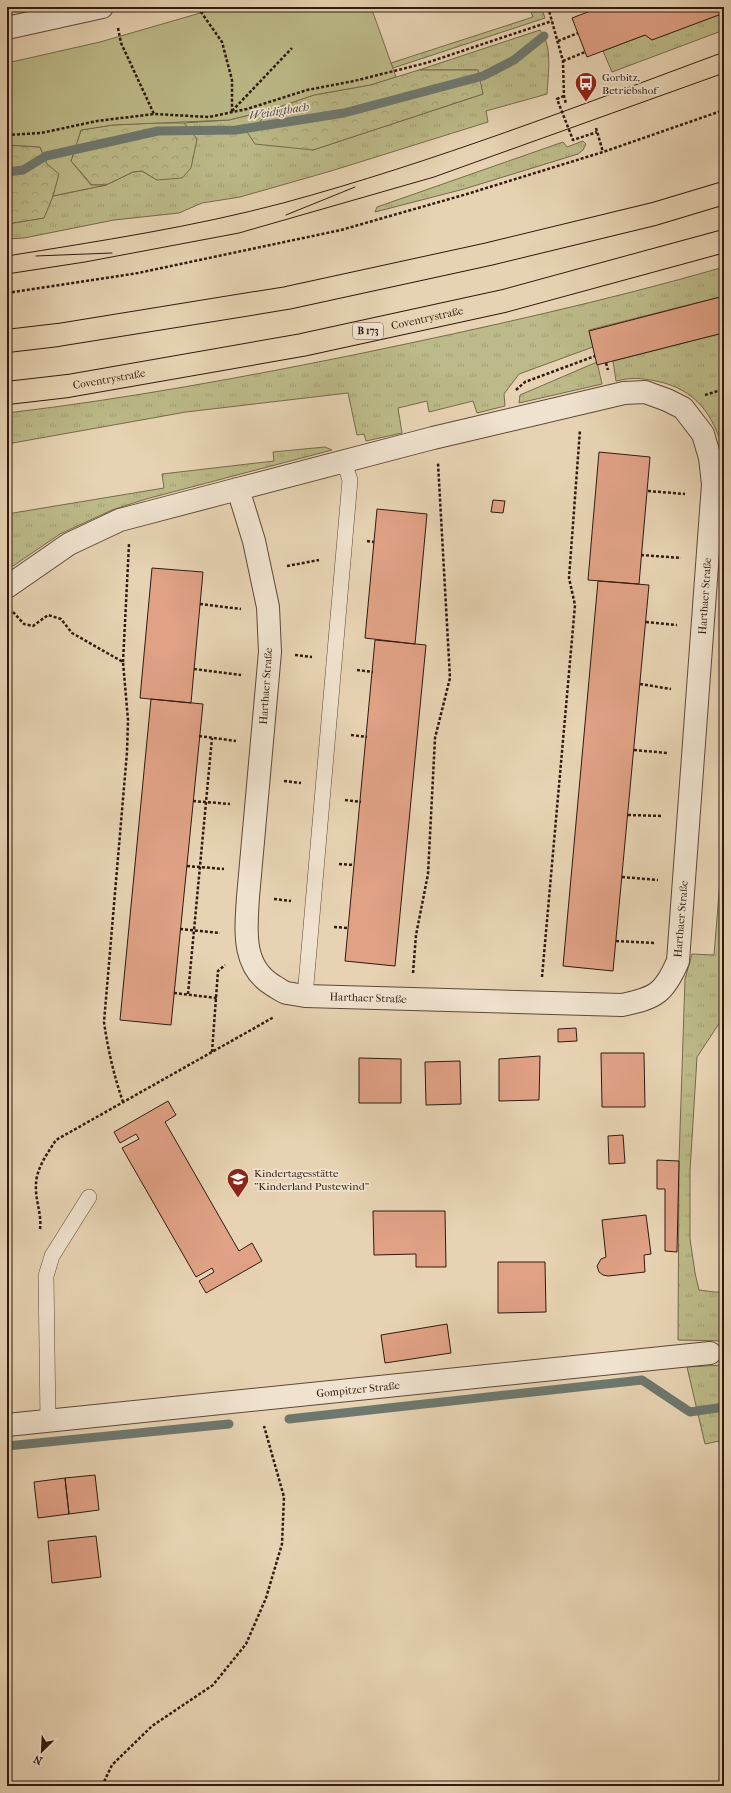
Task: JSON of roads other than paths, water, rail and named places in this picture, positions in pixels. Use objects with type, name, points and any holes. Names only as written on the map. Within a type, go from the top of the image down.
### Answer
[{"type":"highway","points":[[7,340],[58,334],[287,298],[489,254],[654,214],[724,194]]},
{"type":"highway","name":"Coventrystraße","points":[[7,393],[68,386],[309,344],[504,301],[724,241]]},
{"type":"street","points":[[7,28],[97,12]]},
{"type":"street","name":"Harthaer Straße","points":[[8,597],[69,544],[120,520],[238,489],[344,462],[433,438],[624,393],[645,392],[673,402],[683,408],[703,434],[710,458],[713,484],[678,961],[671,978],[660,992],[645,1000],[622,1005],[306,996],[286,993],[260,976],[249,956],[246,935],[248,897],[270,652],[268,607],[254,541],[238,489]]},
{"type":"street","name":"Gompitzer Straße","points":[[7,1425],[710,1353]]},
{"type":"lane","points":[[306,996],[350,480],[344,462]]},
{"type":"lane","points":[[48,1422],[46,1276],[52,1256],[89,1197]]},
{"type":"waterway","name":"Weidigtbach","points":[[7,172],[23,170],[46,156],[158,131],[236,130],[344,113],[483,76],[514,60],[544,36]]},
{"type":"waterway","points":[[289,1419],[642,1380],[690,1412],[724,1407]]},
{"type":"waterway","points":[[7,1446],[229,1424]]},
{"type":"tram line","points":[[7,256],[181,226],[249,212],[283,203],[395,170],[560,113],[724,52]]},
{"type":"tram line","points":[[7,274],[85,262],[239,233],[434,177],[724,73]]},
{"type":"tram line","points":[[286,215],[355,187]]},
{"type":"tram line","points":[[36,256],[112,253]]},
{"type":"place","name":"Gorbitz, Betriebshof","points":[[586,102]]},
{"type":"place","name":"Kindertagesstätte \"Kinderland Pustewind\"","points":[[238,1198]]}]
